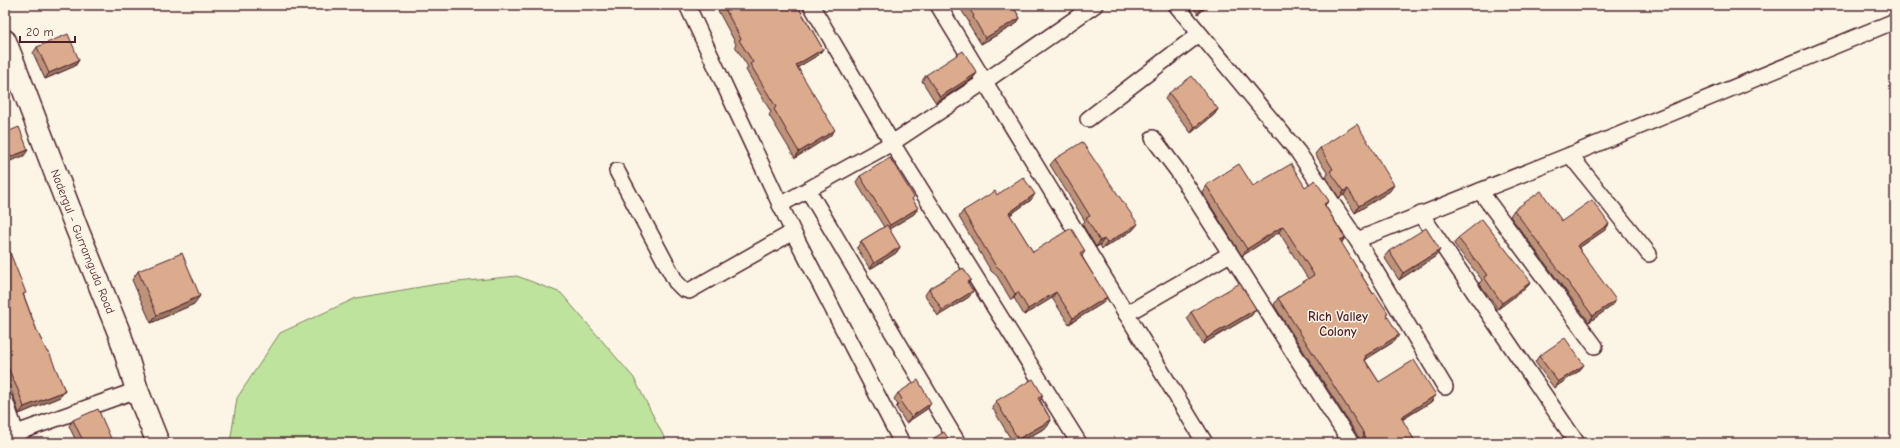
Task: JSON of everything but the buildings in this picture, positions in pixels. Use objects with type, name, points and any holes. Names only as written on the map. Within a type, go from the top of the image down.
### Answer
[{"type":"main road","name":"Nadergul - Gurramguda Road","points":[[5,41],[77,229],[120,335],[137,390],[158,443]]},
{"type":"street","points":[[687,5],[793,232],[902,443]]},
{"type":"street","points":[[811,5],[892,143],[1078,443]]},
{"type":"street","points":[[938,5],[1205,443]]},
{"type":"street","points":[[780,205],[892,143],[984,82],[1095,5]]},
{"type":"street","points":[[1176,5],[1298,152],[1357,240],[1445,387]]},
{"type":"street","points":[[1357,240],[1570,155],[1895,21]]},
{"type":"street","points":[[1088,119],[1199,34]]},
{"type":"street","points":[[1153,138],[1177,170],[1351,443]]},
{"type":"street","points":[[1570,155],[1649,254]]},
{"type":"street","points":[[617,171],[676,282],[683,289],[689,291],[793,232]]},
{"type":"street","points":[[808,190],[958,443]]},
{"type":"street","points":[[1480,191],[1595,346]]},
{"type":"street","points":[[1421,214],[1577,443]]},
{"type":"street","points":[[1126,314],[1230,254]]},
{"type":"street","points":[[5,400],[14,438],[137,390]]},
{"type":"green space","points":[[517,276],[561,293],[634,378],[667,443],[230,443],[237,398],[280,333],[356,298],[438,284]]},
{"type":"district","name":"Rich Valley Colony","points":[[1338,324]]}]
